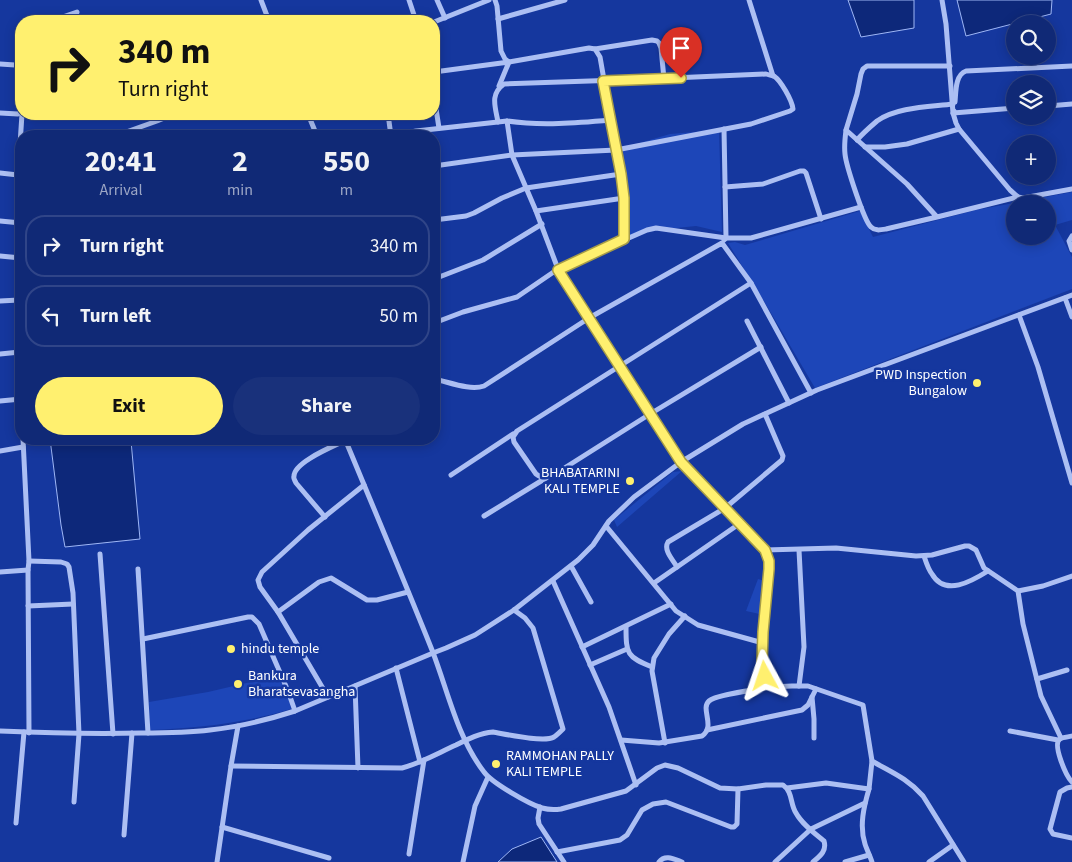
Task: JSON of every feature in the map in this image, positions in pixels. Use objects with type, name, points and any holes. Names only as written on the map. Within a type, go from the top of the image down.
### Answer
[{"type":"street","points":[[260,0],[266,15]]},
{"type":"street","points":[[409,0],[414,15]]},
{"type":"street","points":[[437,0],[444,18]]},
{"type":"street","points":[[440,20],[489,0]]},
{"type":"street","points":[[495,0],[501,51],[509,62]]},
{"type":"street","points":[[498,20],[564,0]]},
{"type":"street","points":[[749,0],[773,76]]},
{"type":"street","points":[[942,0],[946,24],[953,113],[956,124],[1010,190],[1017,195]]},
{"type":"street","points":[[68,15],[77,12]]},
{"type":"street","points":[[440,71],[652,40],[657,41],[661,48],[664,79]]},
{"type":"street","points":[[595,49],[600,57],[621,174],[624,198],[624,239]]},
{"type":"street","points":[[498,122],[494,103],[496,92],[509,62]]},
{"type":"street","points":[[0,64],[15,65]]},
{"type":"street","points":[[950,66],[867,66],[863,69],[845,140],[846,160],[861,208],[868,224],[872,228],[879,230],[1006,199]]},
{"type":"street","points":[[953,113],[958,78],[961,73],[966,71],[1072,66]]},
{"type":"street","points":[[440,165],[512,155],[616,150],[751,124],[784,114],[793,109],[787,94],[776,78],[766,74],[504,84],[498,88]]},
{"type":"street","points":[[857,140],[877,121],[890,114],[916,108],[953,104]]},
{"type":"street","points":[[1056,105],[1072,104]]},
{"type":"street","points":[[953,113],[1006,109]]},
{"type":"street","points":[[0,113],[15,114]]},
{"type":"street","points":[[132,130],[159,120]]},
{"type":"street","points":[[438,120],[440,128]]},
{"type":"street","points":[[424,130],[507,120],[517,122],[574,123],[611,120]]},
{"type":"street","points":[[507,120],[512,155],[542,224],[558,270],[681,462],[765,550],[769,561],[769,569],[762,664],[770,688]]},
{"type":"street","points":[[724,129],[724,241],[751,283],[811,393]]},
{"type":"street","points":[[865,147],[907,144],[959,129]]},
{"type":"street","points":[[846,130],[907,184],[937,217]]},
{"type":"street","points":[[725,187],[763,184],[804,170],[821,219]]},
{"type":"street","points":[[0,173],[15,175]]},
{"type":"street","points":[[440,219],[466,216],[526,188],[621,174]]},
{"type":"street","points":[[1043,195],[1072,189]]},
{"type":"street","points":[[536,211],[624,198]]},
{"type":"street","points":[[440,321],[463,312],[517,297],[558,270],[647,230],[656,228],[724,241],[758,237],[861,208]]},
{"type":"street","points":[[0,221],[15,223]]},
{"type":"street","points":[[440,277],[483,260],[542,224]]},
{"type":"street","points":[[1072,236],[1069,241],[1072,250]]},
{"type":"street","points":[[440,380],[471,388],[484,386],[589,318],[724,241]]},
{"type":"street","points":[[0,256],[15,258]]},
{"type":"street","points":[[451,475],[516,431],[751,283]]},
{"type":"street","points":[[0,731],[113,734],[208,731],[238,726],[295,711],[475,635],[514,610],[571,566],[594,545],[609,521],[634,496],[681,462],[743,424],[811,393],[1072,295]]},
{"type":"street","points":[[1065,298],[1072,317]]},
{"type":"street","points":[[0,301],[15,300]]},
{"type":"street","points":[[1019,315],[1038,367],[1072,483]]},
{"type":"street","points":[[747,321],[789,403]]},
{"type":"street","points":[[484,516],[761,347]]},
{"type":"street","points":[[0,354],[15,352]]},
{"type":"street","points":[[0,401],[15,400]]},
{"type":"street","points":[[677,567],[666,549],[666,544],[725,508],[782,460],[781,449],[765,414]]},
{"type":"street","points":[[514,434],[512,437],[514,442],[536,474],[540,478],[546,478]]},
{"type":"street","points":[[325,517],[293,478],[296,468],[334,445]]},
{"type":"street","points":[[347,445],[433,653],[465,741],[474,758],[488,777],[540,807],[552,810],[626,791],[657,768],[665,765],[678,768],[720,788],[738,789],[766,785],[783,785],[790,792],[794,812],[824,841],[824,853],[813,862]]},
{"type":"street","points":[[0,451],[23,447],[28,561],[27,733],[16,823]]},
{"type":"street","points":[[328,697],[278,612],[260,587],[258,580],[268,566],[364,485]]},
{"type":"street","points":[[654,583],[739,524]]},
{"type":"street","points":[[606,526],[676,610],[684,616],[698,625],[763,643]]},
{"type":"street","points":[[765,550],[836,548],[924,556],[969,546],[976,550],[984,568],[1018,591],[1043,586],[1072,576]]},
{"type":"street","points":[[799,550],[804,646],[799,686]]},
{"type":"street","points":[[100,554],[113,734]]},
{"type":"street","points":[[924,556],[931,574],[937,581],[946,586],[967,584],[988,571]]},
{"type":"street","points":[[28,561],[61,562],[67,564],[69,571],[73,604],[79,734],[74,802]]},
{"type":"street","points":[[571,566],[591,602]]},
{"type":"street","points":[[138,568],[148,733]]},
{"type":"street","points":[[0,572],[28,570]]},
{"type":"street","points":[[278,612],[319,582],[330,578],[367,600],[377,600],[408,592]]},
{"type":"street","points":[[553,580],[609,708],[636,785]]},
{"type":"street","points":[[1018,591],[1023,624],[1041,696],[1060,739],[1058,750],[1067,776],[1072,782]]},
{"type":"street","points":[[28,606],[73,604]]},
{"type":"street","points":[[582,647],[671,604]]},
{"type":"street","points":[[231,766],[402,768],[422,761],[480,734],[493,732],[546,740],[553,738],[563,729],[533,628],[525,618],[514,610]]},
{"type":"street","points":[[665,743],[652,667],[660,647],[684,616]]},
{"type":"street","points":[[143,639],[248,617],[252,618],[259,624],[295,711]]},
{"type":"street","points":[[626,627],[626,643],[629,654],[633,658],[652,667]]},
{"type":"street","points":[[590,665],[628,649]]},
{"type":"street","points":[[396,668],[422,761],[409,854]]},
{"type":"street","points":[[1037,679],[1067,670]]},
{"type":"street","points":[[355,686],[358,768]]},
{"type":"street","points":[[620,740],[665,743],[702,736],[708,727],[708,701],[716,697],[770,688],[808,686],[863,705],[872,761],[869,789],[863,816],[864,838],[872,862]]},
{"type":"street","points":[[707,730],[798,711],[808,705],[816,689]]},
{"type":"street","points":[[812,696],[814,738]]},
{"type":"street","points":[[217,862],[238,726]]},
{"type":"street","points":[[1010,731],[1060,739],[1072,736]]},
{"type":"street","points":[[124,835],[132,733]]},
{"type":"street","points":[[872,761],[914,786],[923,796],[964,862]]},
{"type":"street","points":[[463,862],[475,806],[488,777]]},
{"type":"street","points":[[787,788],[826,783],[869,789]]},
{"type":"street","points":[[1072,787],[1060,792],[1050,829],[1053,834],[1072,838]]},
{"type":"street","points":[[557,852],[620,840],[627,835],[642,810],[653,804],[666,802],[734,827],[737,824],[738,789]]},
{"type":"street","points":[[775,862],[811,829],[865,803]]},
{"type":"street","points":[[540,807],[539,824],[564,862]]},
{"type":"street","points":[[222,827],[330,858]]},
{"type":"street","points":[[930,862],[953,845]]},
{"type":"street","points":[[845,862],[870,855]]},
{"type":"street","points":[[659,862],[668,857],[682,862]]},
{"type":"shaded area","points":[[848,0],[914,0],[914,28],[861,37]]},
{"type":"shaded area","points":[[957,0],[1052,0],[1051,14],[1006,15],[1006,26],[966,36]]},
{"type":"shaded area","points":[[719,130],[722,232],[696,226],[629,235],[618,181],[620,181],[616,150],[670,134]]},
{"type":"shaded area","points":[[1072,192],[1072,220],[1056,225],[1056,195]]},
{"type":"shaded area","points":[[1006,204],[1006,245],[1056,245],[1056,227],[1072,257],[1072,289],[815,388],[728,243],[735,242],[745,245],[860,211],[873,237],[976,210]]},
{"type":"shaded area","points":[[51,445],[131,445],[140,539],[65,547]]},
{"type":"shaded area","points":[[682,471],[617,527],[614,520],[673,472]]},
{"type":"shaded area","points":[[758,579],[768,582],[764,615],[746,611]]},
{"type":"shaded area","points":[[277,677],[288,691],[291,709],[221,724],[150,730],[149,702],[208,692]]},
{"type":"shaded area","points":[[541,837],[557,862],[498,862],[512,849]]},
{"type":"place","name":"PWD Inspection Bungalow","points":[[977,383]]},
{"type":"place","name":"BHABATARINI KALI TEMPLE","points":[[630,481]]},
{"type":"place","name":"hindu temple","points":[[231,649]]},
{"type":"place","name":"Bankura Bharatsevasangha","points":[[238,684]]},
{"type":"place","name":"RAMMOHAN PALLY KALI TEMPLE","points":[[496,764]]},
{"type":"route","points":[[681,78],[603,81],[621,174],[624,198],[624,239],[558,270],[681,462],[765,550],[769,561],[769,569],[763,632],[762,664],[765,676]]}]
